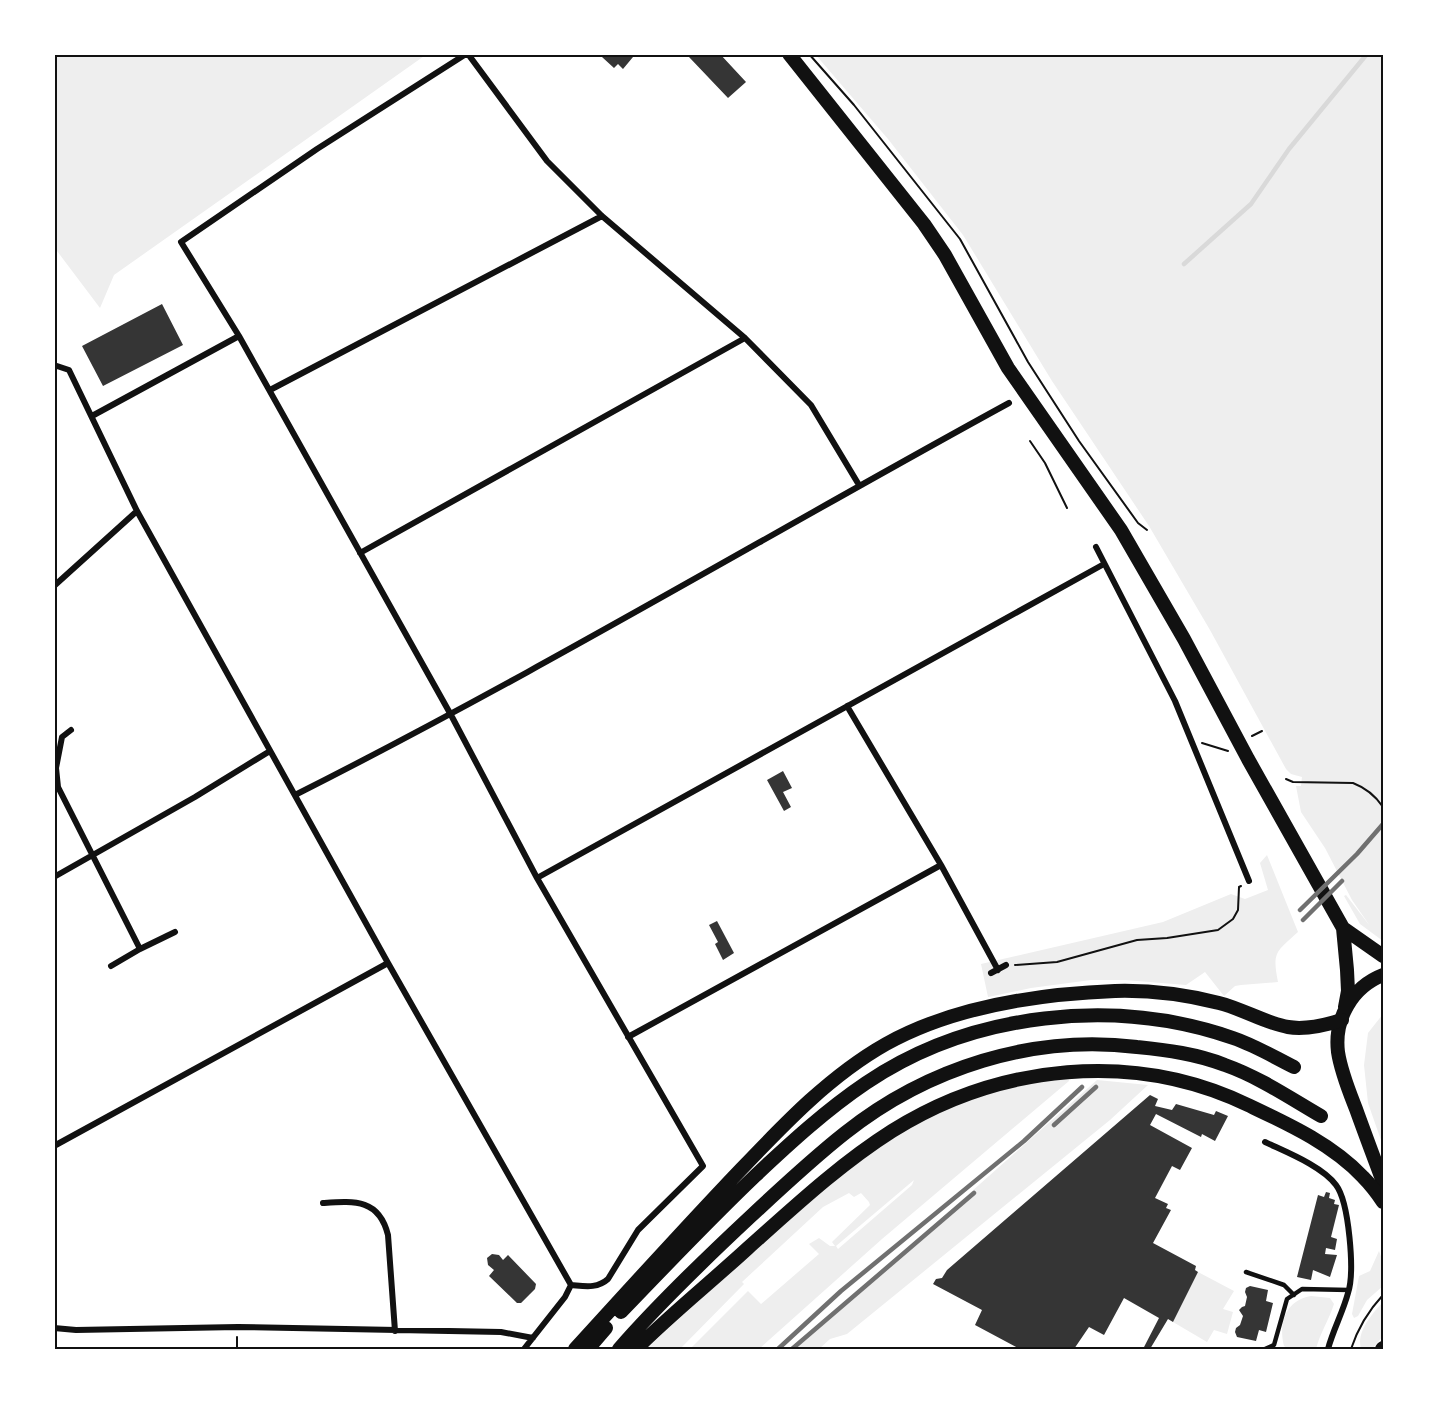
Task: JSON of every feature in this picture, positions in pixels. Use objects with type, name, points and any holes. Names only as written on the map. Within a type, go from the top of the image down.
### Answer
[{"type":"main road","points":[[789,54],[924,224],[945,255],[1008,368],[1121,530],[1184,639],[1339,922],[1348,991],[1338,1051],[1344,1078],[1383,1182]]},
{"type":"main road","points":[[1339,922],[1383,956]]},
{"type":"main road","points":[[575,1349],[760,1149],[817,1095],[857,1063],[887,1044],[933,1023],[1004,1003],[1065,994],[1117,991],[1215,1002],[1289,1027],[1315,1026],[1344,1014],[1361,988],[1383,975]]},
{"type":"main road","points":[[588,1349],[704,1225],[797,1137],[867,1082],[921,1053],[964,1036],[1004,1026],[1041,1019],[1099,1015],[1149,1019],[1212,1031],[1234,1038],[1294,1067]]},
{"type":"main road","points":[[619,1349],[699,1266],[790,1180],[846,1132],[887,1104],[928,1081],[969,1065],[1008,1054],[1069,1044],[1116,1044],[1163,1050],[1197,1056],[1234,1068],[1253,1076],[1321,1116]]},
{"type":"main road","points":[[636,1349],[798,1203],[856,1156],[894,1130],[942,1105],[983,1089],[1022,1078],[1062,1071],[1135,1072],[1210,1088],[1262,1111],[1329,1149],[1363,1177],[1383,1202]]},
{"type":"street","points":[[571,1285],[593,1287],[604,1284],[638,1230],[703,1166],[537,878],[452,715],[270,390],[181,242],[317,148],[467,54],[547,161],[602,216],[746,339],[811,405],[859,485]]},
{"type":"street","points":[[270,390],[602,216]]},
{"type":"street","points":[[92,416],[239,336]]},
{"type":"street","points":[[360,553],[746,339]]},
{"type":"street","points":[[55,367],[69,370],[137,511],[388,963],[571,1285]]},
{"type":"street","points":[[295,795],[452,715],[1009,403]]},
{"type":"street","points":[[54,586],[137,511]]},
{"type":"street","points":[[1096,547],[1175,701],[1249,881]]},
{"type":"street","points":[[537,878],[1104,564]]},
{"type":"street","points":[[846,706],[941,866],[998,970]]},
{"type":"street","points":[[71,730],[62,737],[56,768],[58,787],[140,949]]},
{"type":"street","points":[[54,877],[195,798],[270,751]]},
{"type":"street","points":[[628,1036],[941,866]]},
{"type":"street","points":[[111,966],[174,932]]},
{"type":"street","points":[[54,1146],[388,963]]},
{"type":"street","points":[[990,973],[1006,965]]},
{"type":"street","points":[[1265,1142],[1320,1171],[1336,1185],[1346,1208],[1350,1243],[1349,1290],[1328,1349]]},
{"type":"street","points":[[323,1203],[358,1203],[373,1209],[384,1220],[388,1235],[395,1331]]},
{"type":"street","points":[[524,1349],[565,1297],[571,1285]]},
{"type":"street","points":[[54,1328],[76,1330],[238,1327],[501,1332],[533,1338]]},
{"type":"lane","points":[[1246,1272],[1284,1285],[1294,1295]]},
{"type":"lane","points":[[1264,1349],[1275,1347],[1282,1308],[1287,1299],[1302,1289],[1349,1290]]},
{"type":"path","points":[[809,54],[854,105],[960,239],[1028,362],[1092,459],[1138,523],[1147,530]]},
{"type":"path","points":[[1030,441],[1045,463],[1067,508]]},
{"type":"path","points":[[1252,736],[1262,731]]},
{"type":"path","points":[[1206,742],[1225,750]]},
{"type":"path","points":[[1286,779],[1306,783],[1353,783],[1374,795],[1383,807]]},
{"type":"path","points":[[1006,965],[1057,962],[1137,940],[1218,930],[1233,920],[1238,910],[1239,887],[1249,881]]},
{"type":"path","points":[[1351,1349],[1358,1329],[1372,1306],[1383,1295]]},
{"type":"shaded area","points":[[54,54],[427,54],[114,275],[100,308],[54,247]]},
{"type":"shaded area","points":[[815,54],[1383,54],[1383,941],[1360,924],[1344,896],[1346,895],[1370,926],[1352,900],[1325,848],[1301,812],[1296,786],[1301,786],[1302,777],[1291,774],[1286,769],[1210,630],[1149,526],[1052,381],[963,235],[888,139]]},
{"type":"shaded area","points":[[1267,855],[1298,932],[1280,949],[1276,958],[1278,982],[1235,986],[1224,996],[1205,972],[1186,985],[1091,980],[1031,988],[988,997],[981,964],[1163,922],[1231,894],[1245,899],[1268,890],[1260,863]]},
{"type":"shaded area","points":[[1383,1014],[1383,1146],[1368,1103],[1364,1065],[1368,1033]]},
{"type":"shaded area","points":[[1068,1077],[1069,1081],[882,1239],[759,1349],[690,1349],[748,1291],[761,1304],[819,1254],[809,1244],[819,1238],[830,1246],[835,1246],[832,1242],[870,1205],[861,1193],[854,1197],[849,1193],[823,1207],[742,1282],[744,1284],[680,1349],[646,1349],[826,1188],[902,1132],[929,1116],[987,1092]],"holes":[[[914,1180],[912,1185],[838,1249],[836,1246]]]},
{"type":"shaded area","points":[[1097,1080],[1148,1085],[1110,1120],[847,1334],[830,1339],[819,1349],[794,1349]]},
{"type":"shaded area","points":[[1379,1251],[1383,1262],[1383,1286],[1367,1300],[1358,1316],[1354,1318],[1352,1314],[1359,1276],[1370,1271]]},
{"type":"shaded area","points":[[1198,1272],[1234,1291],[1223,1309],[1233,1312],[1227,1334],[1214,1330],[1207,1342],[1173,1322]]},
{"type":"shaded area","points":[[1311,1296],[1330,1298],[1334,1304],[1316,1349],[1288,1349],[1284,1346],[1282,1337],[1286,1314],[1295,1302]]},
{"type":"shaded area","points":[[1383,1302],[1383,1336],[1372,1349],[1361,1349],[1363,1330]]},
{"type":"building","points":[[605,54],[630,54],[633,57],[623,69],[618,64],[614,68],[602,57]]},
{"type":"building","points":[[693,54],[720,54],[746,82],[728,98],[689,57]]},
{"type":"building","points":[[162,304],[183,345],[103,386],[82,346]]},
{"type":"building","points":[[783,771],[792,788],[783,792],[791,807],[784,811],[767,780]]},
{"type":"building","points":[[717,921],[734,953],[723,960],[715,944],[718,942],[709,925]]},
{"type":"building","points":[[1150,1095],[1158,1099],[1155,1106],[1172,1110],[1176,1104],[1214,1115],[1216,1111],[1228,1116],[1215,1141],[1202,1134],[1201,1137],[1156,1114],[1150,1125],[1192,1148],[1180,1170],[1172,1166],[1155,1198],[1168,1204],[1166,1208],[1171,1210],[1153,1243],[1196,1266],[1195,1270],[1198,1272],[1173,1322],[1168,1319],[1150,1349],[1143,1349],[1159,1318],[1124,1298],[1104,1335],[1089,1327],[1074,1349],[1020,1349],[975,1325],[982,1310],[933,1284],[936,1279],[942,1278],[947,1270]]},
{"type":"building","points":[[1326,1192],[1330,1193],[1329,1198],[1335,1200],[1334,1204],[1339,1205],[1331,1237],[1337,1239],[1335,1250],[1326,1248],[1325,1254],[1337,1255],[1330,1277],[1313,1270],[1311,1280],[1297,1277],[1318,1195],[1324,1197]]},
{"type":"building","points":[[492,1254],[499,1255],[503,1260],[508,1255],[536,1284],[535,1289],[521,1303],[517,1303],[489,1276],[494,1270],[488,1265],[487,1258]]},
{"type":"building","points":[[1250,1286],[1268,1290],[1266,1301],[1273,1303],[1266,1332],[1259,1330],[1256,1341],[1237,1337],[1235,1332],[1243,1316],[1239,1310],[1245,1306],[1246,1288]]},
{"type":"waterway","points":[[1184,264],[1251,204],[1289,149],[1367,54]]},
{"type":"railway","points":[[1300,910],[1357,854],[1383,824]]},
{"type":"railway","points":[[1303,920],[1342,881]]},
{"type":"railway","points":[[778,1349],[841,1291],[1024,1141],[1082,1087]]},
{"type":"railway","points":[[1054,1125],[1096,1087]]},
{"type":"railway","points":[[792,1349],[974,1193]]}]
